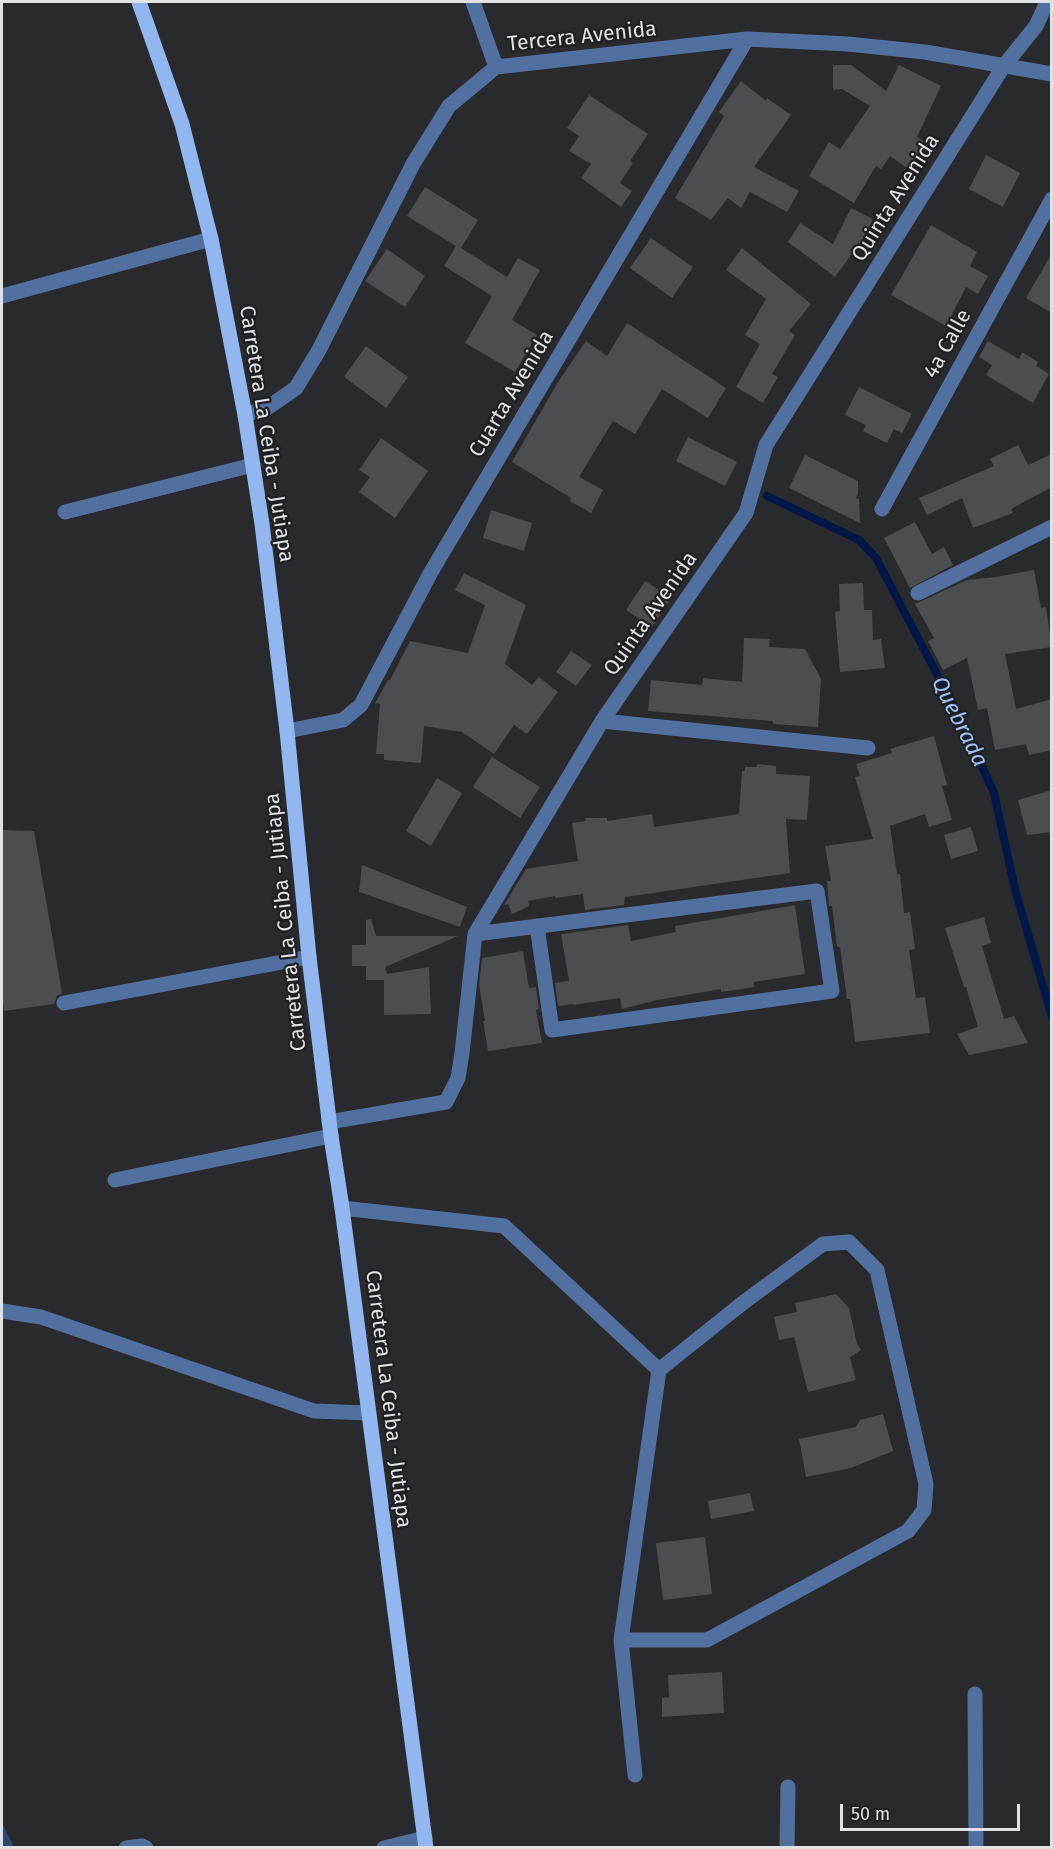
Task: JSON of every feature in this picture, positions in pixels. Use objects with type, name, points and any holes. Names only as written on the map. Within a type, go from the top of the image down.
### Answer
[{"type":"main road","name":"Carretera La Ceiba - Jutiapa","points":[[139,2],[182,124],[211,239],[253,465],[287,730],[309,957],[330,1129],[425,1843]]},
{"type":"street","points":[[473,2],[496,68]]},
{"type":"street","name":"Quinta Avenida","points":[[330,1129],[446,1102],[458,1078],[475,934],[603,721],[746,513],[766,446],[1003,67],[1036,26],[1047,2]]},
{"type":"street","name":"Tercera Avenida","points":[[245,415],[267,408],[297,388],[320,350],[414,164],[449,106],[496,68],[747,39],[870,46],[925,52],[1052,74]]},
{"type":"street","name":"Cuarta Avenida","points":[[287,730],[343,720],[362,705],[431,572],[747,39]]},
{"type":"street","name":"4a Calle","points":[[882,509],[1052,199]]},
{"type":"street","points":[[2,296],[211,239]]},
{"type":"street","points":[[65,512],[253,465]]},
{"type":"street","points":[[918,593],[1052,527]]},
{"type":"street","points":[[603,721],[868,748]]},
{"type":"street","points":[[475,934],[537,926],[817,891],[832,992],[552,1030],[537,926]]},
{"type":"street","points":[[64,1003],[309,957]]},
{"type":"street","points":[[115,1180],[330,1129]]},
{"type":"street","points":[[342,1208],[504,1226],[659,1370]]},
{"type":"street","points":[[621,1640],[707,1640],[908,1531],[924,1510],[927,1484],[877,1270],[849,1242],[823,1244],[744,1302],[659,1370],[621,1640],[635,1775]]},
{"type":"street","points":[[2,1311],[41,1317],[315,1411],[368,1413]]},
{"type":"street","points":[[975,1694],[976,1848]]},
{"type":"street","points":[[787,1848],[788,1787]]},
{"type":"street","points":[[384,1848],[425,1843]]},
{"type":"street","points":[[126,1848],[142,1846],[146,1848]]},
{"type":"shaded area","points":[[2,1823],[14,1847],[2,1847]]},
{"type":"building","points":[[833,65],[851,65],[886,91],[899,65],[941,86],[917,137],[928,144],[910,170],[890,156],[881,169],[876,166],[854,203],[809,176],[829,142],[840,149],[870,106],[842,89],[833,90]]},
{"type":"building","points":[[741,81],[766,101],[767,98],[791,115],[754,167],[799,191],[787,212],[750,192],[741,208],[728,198],[711,220],[675,198],[724,116],[719,112]]},
{"type":"building","points":[[589,95],[648,134],[630,161],[633,163],[620,183],[632,191],[621,207],[581,178],[591,164],[569,151],[579,136],[567,128]]},
{"type":"building","points":[[986,155],[1020,173],[1003,207],[969,189]]},
{"type":"building","points":[[425,187],[478,220],[461,248],[507,277],[518,258],[540,270],[512,320],[537,335],[515,372],[465,343],[492,296],[444,266],[456,246],[407,216]]},
{"type":"building","points":[[851,208],[873,219],[863,239],[835,277],[788,242],[800,223],[833,244]]},
{"type":"building","points":[[931,225],[977,252],[970,266],[988,276],[978,294],[966,287],[946,326],[891,295]]},
{"type":"building","points":[[651,238],[693,267],[672,298],[630,268]]},
{"type":"building","points":[[742,248],[811,304],[789,331],[795,335],[772,374],[778,377],[763,403],[736,387],[760,344],[745,335],[766,299],[726,270]]},
{"type":"building","points":[[387,249],[425,276],[405,307],[365,281]]},
{"type":"building","points":[[1052,253],[1052,313],[1026,298]]},
{"type":"building","points":[[627,323],[726,388],[708,418],[662,389],[635,434],[613,421],[579,477],[603,490],[591,513],[512,462],[558,382],[586,341],[607,356]]},
{"type":"building","points":[[988,341],[1019,359],[1022,352],[1038,362],[1036,366],[1049,374],[1033,403],[986,375],[992,365],[979,357]]},
{"type":"building","points":[[366,346],[408,377],[386,408],[344,377]]},
{"type":"building","points":[[859,387],[912,414],[902,433],[894,429],[887,443],[863,431],[866,425],[845,415]]},
{"type":"building","points":[[688,437],[737,462],[725,486],[676,461]]},
{"type":"building","points":[[381,438],[428,471],[395,518],[359,492],[370,477],[359,470]]},
{"type":"building","points":[[1018,445],[1028,465],[1052,454],[1052,487],[1011,509],[1013,513],[973,528],[962,498],[927,515],[919,498],[994,466],[990,459]]},
{"type":"building","points":[[805,455],[858,481],[856,498],[859,499],[860,523],[789,488]]},
{"type":"building","points":[[491,510],[532,523],[524,551],[483,538]]},
{"type":"building","points":[[915,522],[932,554],[944,547],[953,565],[910,588],[884,538]]},
{"type":"building","points":[[1034,570],[1041,608],[1046,607],[1052,647],[1005,654],[1016,709],[1052,699],[1052,750],[1029,755],[1026,744],[995,750],[987,708],[978,710],[967,658],[943,670],[928,641],[934,638],[915,604],[967,580]]},
{"type":"building","points":[[464,573],[526,605],[505,664],[532,685],[539,677],[558,692],[527,734],[514,725],[494,754],[462,732],[424,726],[421,763],[384,760],[384,754],[376,754],[380,704],[375,703],[410,641],[468,653],[485,605],[455,590]]},
{"type":"building","points":[[645,581],[671,598],[652,627],[626,610]]},
{"type":"building","points":[[863,583],[864,610],[872,610],[873,640],[881,639],[885,668],[840,672],[835,612],[840,611],[839,584]]},
{"type":"building","points":[[744,638],[770,639],[769,647],[805,649],[821,679],[818,727],[648,711],[651,680],[702,685],[703,678],[742,682]]},
{"type":"building","points":[[571,651],[592,665],[576,686],[556,672]]},
{"type":"building","points":[[934,736],[947,785],[942,786],[952,820],[929,827],[925,814],[890,826],[897,874],[900,874],[904,913],[910,912],[915,949],[909,950],[916,998],[925,997],[930,1033],[855,1042],[850,999],[847,999],[832,906],[829,906],[827,881],[831,881],[825,846],[873,839],[855,777],[860,776],[856,764],[892,753],[890,749]]},
{"type":"building","points":[[492,757],[540,787],[520,818],[473,787]]},
{"type":"building","points":[[757,764],[776,766],[776,774],[810,776],[807,820],[786,819],[790,873],[625,897],[624,905],[585,910],[583,894],[528,901],[529,906],[512,914],[508,904],[504,905],[526,869],[578,861],[572,823],[586,821],[585,818],[607,818],[607,821],[652,814],[654,827],[739,814],[742,771],[745,771],[745,767],[757,767]]},
{"type":"building","points":[[437,778],[462,793],[431,846],[406,831]]},
{"type":"building","points":[[1052,790],[1052,832],[1027,835],[1018,800]]},
{"type":"building","points":[[971,827],[978,851],[951,859],[944,835]]},
{"type":"building","points":[[2,830],[34,831],[62,993],[57,996],[54,1004],[4,1011],[2,995]]},
{"type":"building","points":[[362,865],[467,907],[460,927],[359,892]]},
{"type":"building","points":[[795,905],[805,974],[754,982],[754,987],[721,992],[721,989],[657,1000],[622,1009],[620,998],[558,1006],[555,983],[569,981],[561,934],[628,925],[631,941],[676,932],[675,926]]},
{"type":"building","points":[[984,917],[991,943],[982,946],[1004,1019],[1014,1016],[1028,1043],[969,1055],[957,1034],[978,1027],[945,928]]},
{"type":"building","points":[[371,919],[376,936],[458,936],[385,967],[387,974],[429,967],[431,1014],[384,1015],[384,980],[366,980],[366,966],[352,966],[352,945],[366,945],[366,920]]},
{"type":"building","points":[[523,951],[529,988],[536,987],[539,1009],[536,1010],[542,1043],[488,1051],[479,985],[482,958]]},
{"type":"building","points":[[836,1294],[849,1308],[857,1344],[861,1350],[850,1357],[856,1380],[808,1392],[794,1337],[779,1340],[774,1317],[797,1312],[795,1303]]},
{"type":"building","points":[[883,1414],[893,1451],[851,1468],[806,1477],[799,1439],[856,1427],[860,1420]]},
{"type":"building","points":[[750,1493],[754,1511],[711,1519],[708,1501]]},
{"type":"building","points":[[705,1537],[712,1594],[663,1600],[656,1543]]},
{"type":"building","points":[[722,1672],[724,1713],[662,1717],[662,1698],[669,1697],[668,1675]]},
{"type":"waterway","name":"Quebrada","points":[[767,496],[859,540],[876,558],[960,718],[994,793],[1015,889],[1052,1017]]}]
